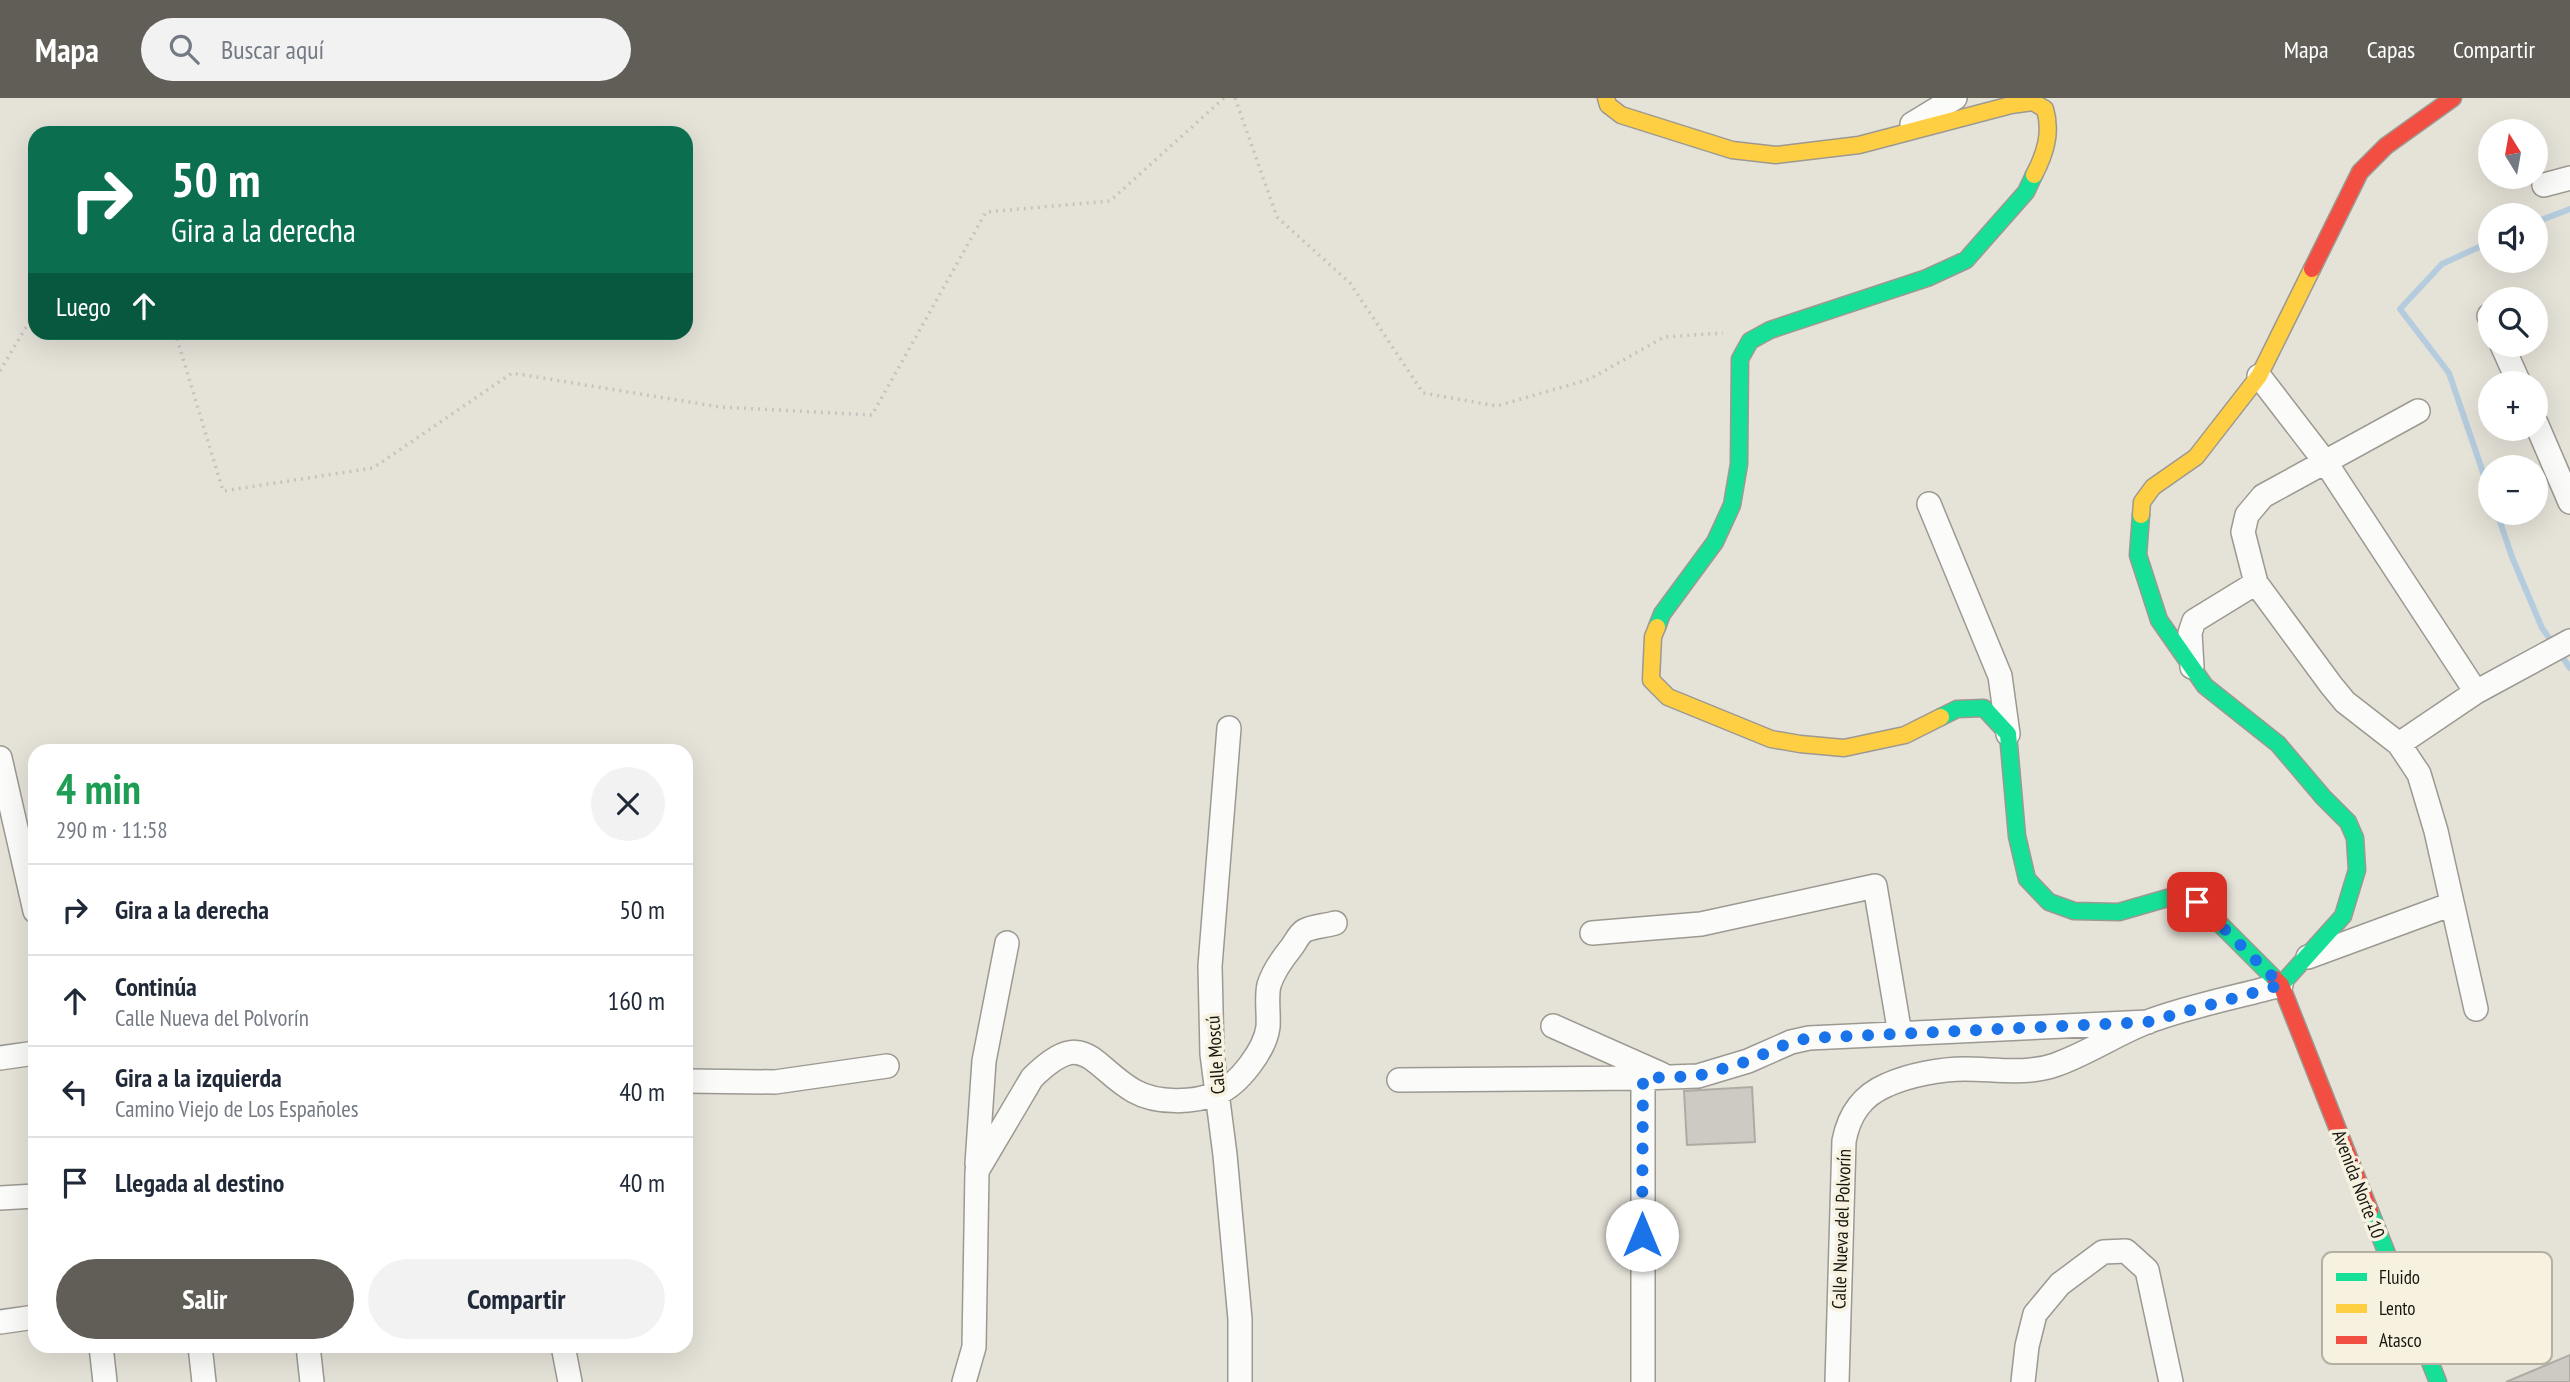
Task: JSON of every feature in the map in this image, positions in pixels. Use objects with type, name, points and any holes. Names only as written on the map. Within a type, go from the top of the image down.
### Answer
[{"type":"street","points":[[1605,98],[1608,105],[1621,115],[1732,150],[1776,155],[1859,145],[2011,104],[2033,102],[2045,109],[2049,122],[2046,149],[2026,192],[1966,260],[1927,278],[1770,330],[1750,341],[1740,359],[1739,464],[1732,505],[1715,542],[1662,614],[1653,637],[1651,680],[1668,697],[1771,738],[1844,748],[1905,735],[1957,709],[1984,708],[2008,734]]},
{"type":"street","points":[[1891,137],[1955,98]]},
{"type":"street","points":[[1929,504],[2000,676],[2017,836],[2026,879],[2049,902],[2074,911],[2119,912],[2178,895],[2197,902],[2281,985],[2343,916],[2357,870],[2355,838],[2348,822],[2278,744],[2205,687],[2159,620],[2138,555],[2142,502],[2153,487],[2196,457],[2259,376],[2360,172],[2386,146],[2453,98]]},
{"type":"street","points":[[2548,184],[2570,178]]},
{"type":"street","points":[[2259,376],[2326,463],[2476,692]]},
{"type":"street","points":[[2418,411],[2263,496],[2247,515],[2243,532],[2256,583],[2345,702],[2399,744],[2419,774],[2436,831],[2476,1009]]},
{"type":"street","points":[[2544,441],[2570,502]]},
{"type":"street","points":[[2192,671],[2190,633],[2194,621],[2256,583]]},
{"type":"street","points":[[2399,744],[2476,692],[2570,641]]},
{"type":"street","name":"Calle Moscú","points":[[1230,728],[1210,966],[1212,1054],[1240,1319],[1240,1382]]},
{"type":"street","points":[[0,758],[28,880]]},
{"type":"street","points":[[1592,933],[1701,924],[1875,886],[1900,1034]]},
{"type":"street","points":[[2305,958],[2452,904]]},
{"type":"street","points":[[977,1171],[1032,1078],[1059,1056],[1072,1052],[1091,1055],[1135,1091],[1150,1097],[1172,1100],[1217,1093],[1233,1084],[1252,1063],[1268,1031],[1269,985],[1283,958],[1303,931],[1335,923]]},
{"type":"street","points":[[964,1382],[974,1346],[977,1171],[984,1061],[1007,943]]},
{"type":"street","name":"Calle Nueva del Polvorín","points":[[1837,1382],[1844,1141],[1853,1112],[1874,1091],[1889,1083],[1962,1069],[2009,1072],[2054,1066],[2148,1022],[2281,985]]},
{"type":"street","name":"Avenida Norte 10","points":[[2281,985],[2383,1252]]},
{"type":"street","points":[[1399,1080],[1698,1076],[1748,1061],[1791,1042],[1810,1038],[2148,1022]]},
{"type":"street","points":[[1553,1026],[1667,1077]]},
{"type":"street","points":[[0,1058],[28,1055]]},
{"type":"street","points":[[693,1082],[775,1082],[887,1066]]},
{"type":"street","points":[[1643,1078],[1643,1382]]},
{"type":"street","points":[[0,1198],[28,1196]]},
{"type":"street","points":[[2023,1382],[2027,1346],[2035,1314],[2060,1284],[2104,1252],[2126,1251],[2147,1270],[2171,1382]]},
{"type":"street","points":[[0,1322],[28,1318]]},
{"type":"street","points":[[102,1353],[105,1382]]},
{"type":"street","points":[[201,1353],[204,1382]]},
{"type":"street","points":[[309,1353],[312,1382]]},
{"type":"street","points":[[564,1353],[570,1382]]},
{"type":"path","points":[[177,340],[223,491],[373,468],[512,373],[720,407],[872,415],[986,212],[1110,201],[1224,98]]},
{"type":"path","points":[[1235,98],[1277,217],[1350,283],[1423,393],[1497,405],[1590,379],[1664,337],[1730,332]]},
{"type":"path","points":[[0,371],[28,324]]},
{"type":"building","points":[[1752,1087],[1755,1142],[1687,1145],[1684,1091]]},
{"type":"building","points":[[2570,1355],[2570,1382],[2506,1382],[2552,1364]]},
{"type":"waterway","points":[[2548,217],[2570,209]]},
{"type":"waterway","points":[[2478,248],[2442,264],[2400,309],[2449,373],[2478,458]]},
{"type":"waterway","points":[[2501,525],[2542,628],[2570,668]]},
{"type":"traffic: fast","points":[[1657,627],[1662,614],[1715,542],[1732,505],[1739,464],[1740,359],[1750,341],[1770,330],[1927,278],[1966,260],[2026,192],[2034,175]]},
{"type":"traffic: fast","points":[[2141,515],[2138,555],[2159,620],[2205,686],[2278,744],[2348,822],[2355,838],[2357,870],[2343,916],[2281,985]]},
{"type":"traffic: fast","points":[[1941,717],[1957,709],[1984,708],[2008,734],[2017,836],[2027,879],[2049,902],[2074,911],[2119,912],[2178,895],[2198,902],[2275,979]]},
{"type":"traffic: fast","points":[[2370,1211],[2386,1252]]},
{"type":"traffic: fast","points":[[2431,1364],[2438,1382]]},
{"type":"traffic: slow","points":[[1606,98],[1608,105],[1621,115],[1732,150],[1776,155],[1859,145],[2011,105],[2033,102],[2045,109],[2048,126],[2044,151],[2034,175]]},
{"type":"traffic: slow","points":[[2141,515],[2142,502],[2153,487],[2196,457],[2259,376],[2312,269]]},
{"type":"traffic: slow","points":[[1657,627],[1653,637],[1651,680],[1668,697],[1771,739],[1844,748],[1905,735],[1941,717]]},
{"type":"traffic: jam","points":[[2312,269],[2360,172],[2386,146],[2453,98]]},
{"type":"traffic: jam","points":[[2275,979],[2281,985],[2370,1211]]},
{"type":"route","points":[[1642,1235],[1643,1078],[1698,1076],[1768,1054],[1791,1042],[1810,1038],[2148,1022],[2281,985],[2197,902]]}]
